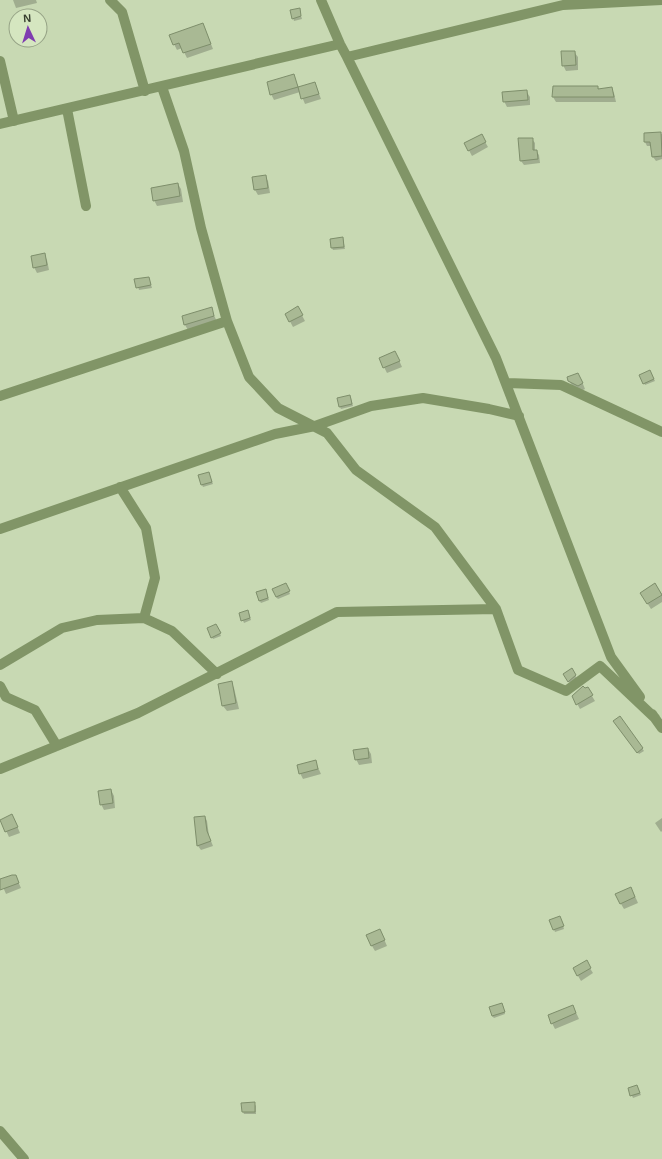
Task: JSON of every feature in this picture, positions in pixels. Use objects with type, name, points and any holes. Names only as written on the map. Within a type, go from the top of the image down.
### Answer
[{"type":"street","points":[[110,0],[122,12],[144,91]]},
{"type":"street","points":[[321,0],[340,44],[496,358],[611,657],[662,728]]},
{"type":"street","points":[[347,57],[563,5],[662,0]]},
{"type":"street","points":[[0,124],[340,44]]},
{"type":"street","points":[[0,61],[14,121]]},
{"type":"street","points":[[162,87],[184,151],[201,228],[227,322],[248,377],[278,408],[328,433],[356,470],[435,527],[496,609],[518,670],[566,691],[600,666],[654,718]]},
{"type":"street","points":[[67,109],[86,206]]},
{"type":"street","points":[[0,396],[227,322]]},
{"type":"street","points":[[506,383],[561,385],[662,432]]},
{"type":"street","points":[[0,529],[275,434],[315,426],[371,406],[423,398],[489,409],[519,416]]},
{"type":"street","points":[[120,487],[146,528],[155,578],[144,618]]},
{"type":"street","points":[[0,769],[138,713],[337,612],[496,609]]},
{"type":"street","points":[[0,665],[62,628],[97,620],[144,618],[172,631],[217,674]]},
{"type":"street","points":[[0,686],[6,698],[35,710],[56,746]]},
{"type":"street","points":[[0,1131],[24,1159]]},
{"type":"building","points":[[300,8],[301,16],[292,19],[290,10]]},
{"type":"building","points":[[203,23],[211,44],[183,53],[179,43],[173,45],[169,35]]},
{"type":"building","points":[[561,51],[575,51],[576,65],[562,66]]},
{"type":"building","points":[[294,74],[298,87],[270,95],[267,82]]},
{"type":"building","points":[[315,82],[319,94],[301,99],[298,87]]},
{"type":"building","points":[[553,86],[598,86],[598,89],[612,87],[614,97],[552,97]]},
{"type":"building","points":[[527,90],[528,100],[503,102],[502,92]]},
{"type":"building","points":[[661,132],[662,156],[652,157],[650,142],[644,142],[644,133]]},
{"type":"building","points":[[482,134],[486,142],[468,151],[464,143]]},
{"type":"building","points":[[518,138],[533,138],[533,150],[537,150],[538,159],[520,161]]},
{"type":"building","points":[[266,175],[268,188],[254,190],[252,177]]},
{"type":"building","points":[[178,183],[180,196],[153,201],[151,188]]},
{"type":"building","points":[[343,237],[344,247],[331,248],[330,239]]},
{"type":"building","points":[[45,253],[47,265],[33,268],[31,256]]},
{"type":"building","points":[[149,277],[151,285],[136,288],[134,279]]},
{"type":"building","points":[[298,306],[303,315],[289,322],[285,314]]},
{"type":"building","points":[[212,307],[214,316],[184,325],[182,316]]},
{"type":"building","points":[[395,351],[400,361],[383,368],[379,358]]},
{"type":"building","points":[[650,370],[654,379],[643,384],[639,375]]},
{"type":"building","points":[[578,373],[583,383],[578,386],[568,381],[567,377]]},
{"type":"building","points":[[350,395],[352,404],[339,407],[337,398]]},
{"type":"building","points":[[209,472],[212,482],[201,485],[198,475]]},
{"type":"building","points":[[286,583],[290,591],[276,597],[272,589]]},
{"type":"building","points":[[655,583],[662,595],[647,604],[640,593]]},
{"type":"building","points":[[266,589],[268,598],[259,601],[256,592]]},
{"type":"building","points":[[248,610],[250,618],[241,621],[239,613]]},
{"type":"building","points":[[216,624],[221,633],[211,638],[207,628]]},
{"type":"building","points":[[572,668],[576,675],[568,682],[563,674]]},
{"type":"building","points":[[232,681],[236,703],[222,706],[218,684]]},
{"type":"building","points":[[583,686],[585,688],[588,687],[593,695],[576,705],[572,696]]},
{"type":"building","points":[[620,716],[643,748],[637,753],[613,721]]},
{"type":"building","points":[[368,748],[369,758],[355,760],[353,750]]},
{"type":"building","points":[[316,760],[318,769],[299,774],[297,765]]},
{"type":"building","points":[[111,789],[113,803],[100,805],[98,791]]},
{"type":"building","points":[[12,814],[18,827],[5,832],[0,820]]},
{"type":"building","points":[[205,816],[207,831],[211,841],[197,846],[194,817]]},
{"type":"building","points":[[16,875],[19,883],[0,890],[0,879]]},
{"type":"building","points":[[631,887],[635,897],[620,904],[615,894]]},
{"type":"building","points":[[560,916],[564,926],[553,930],[549,920]]},
{"type":"building","points":[[380,929],[385,940],[371,946],[366,935]]},
{"type":"building","points":[[587,960],[591,968],[577,976],[573,968]]},
{"type":"building","points":[[502,1003],[505,1012],[492,1016],[489,1007]]},
{"type":"building","points":[[573,1005],[576,1013],[551,1024],[548,1015]]},
{"type":"building","points":[[637,1085],[640,1093],[630,1096],[628,1088]]},
{"type":"building","points":[[255,1102],[255,1112],[242,1112],[241,1103]]}]
